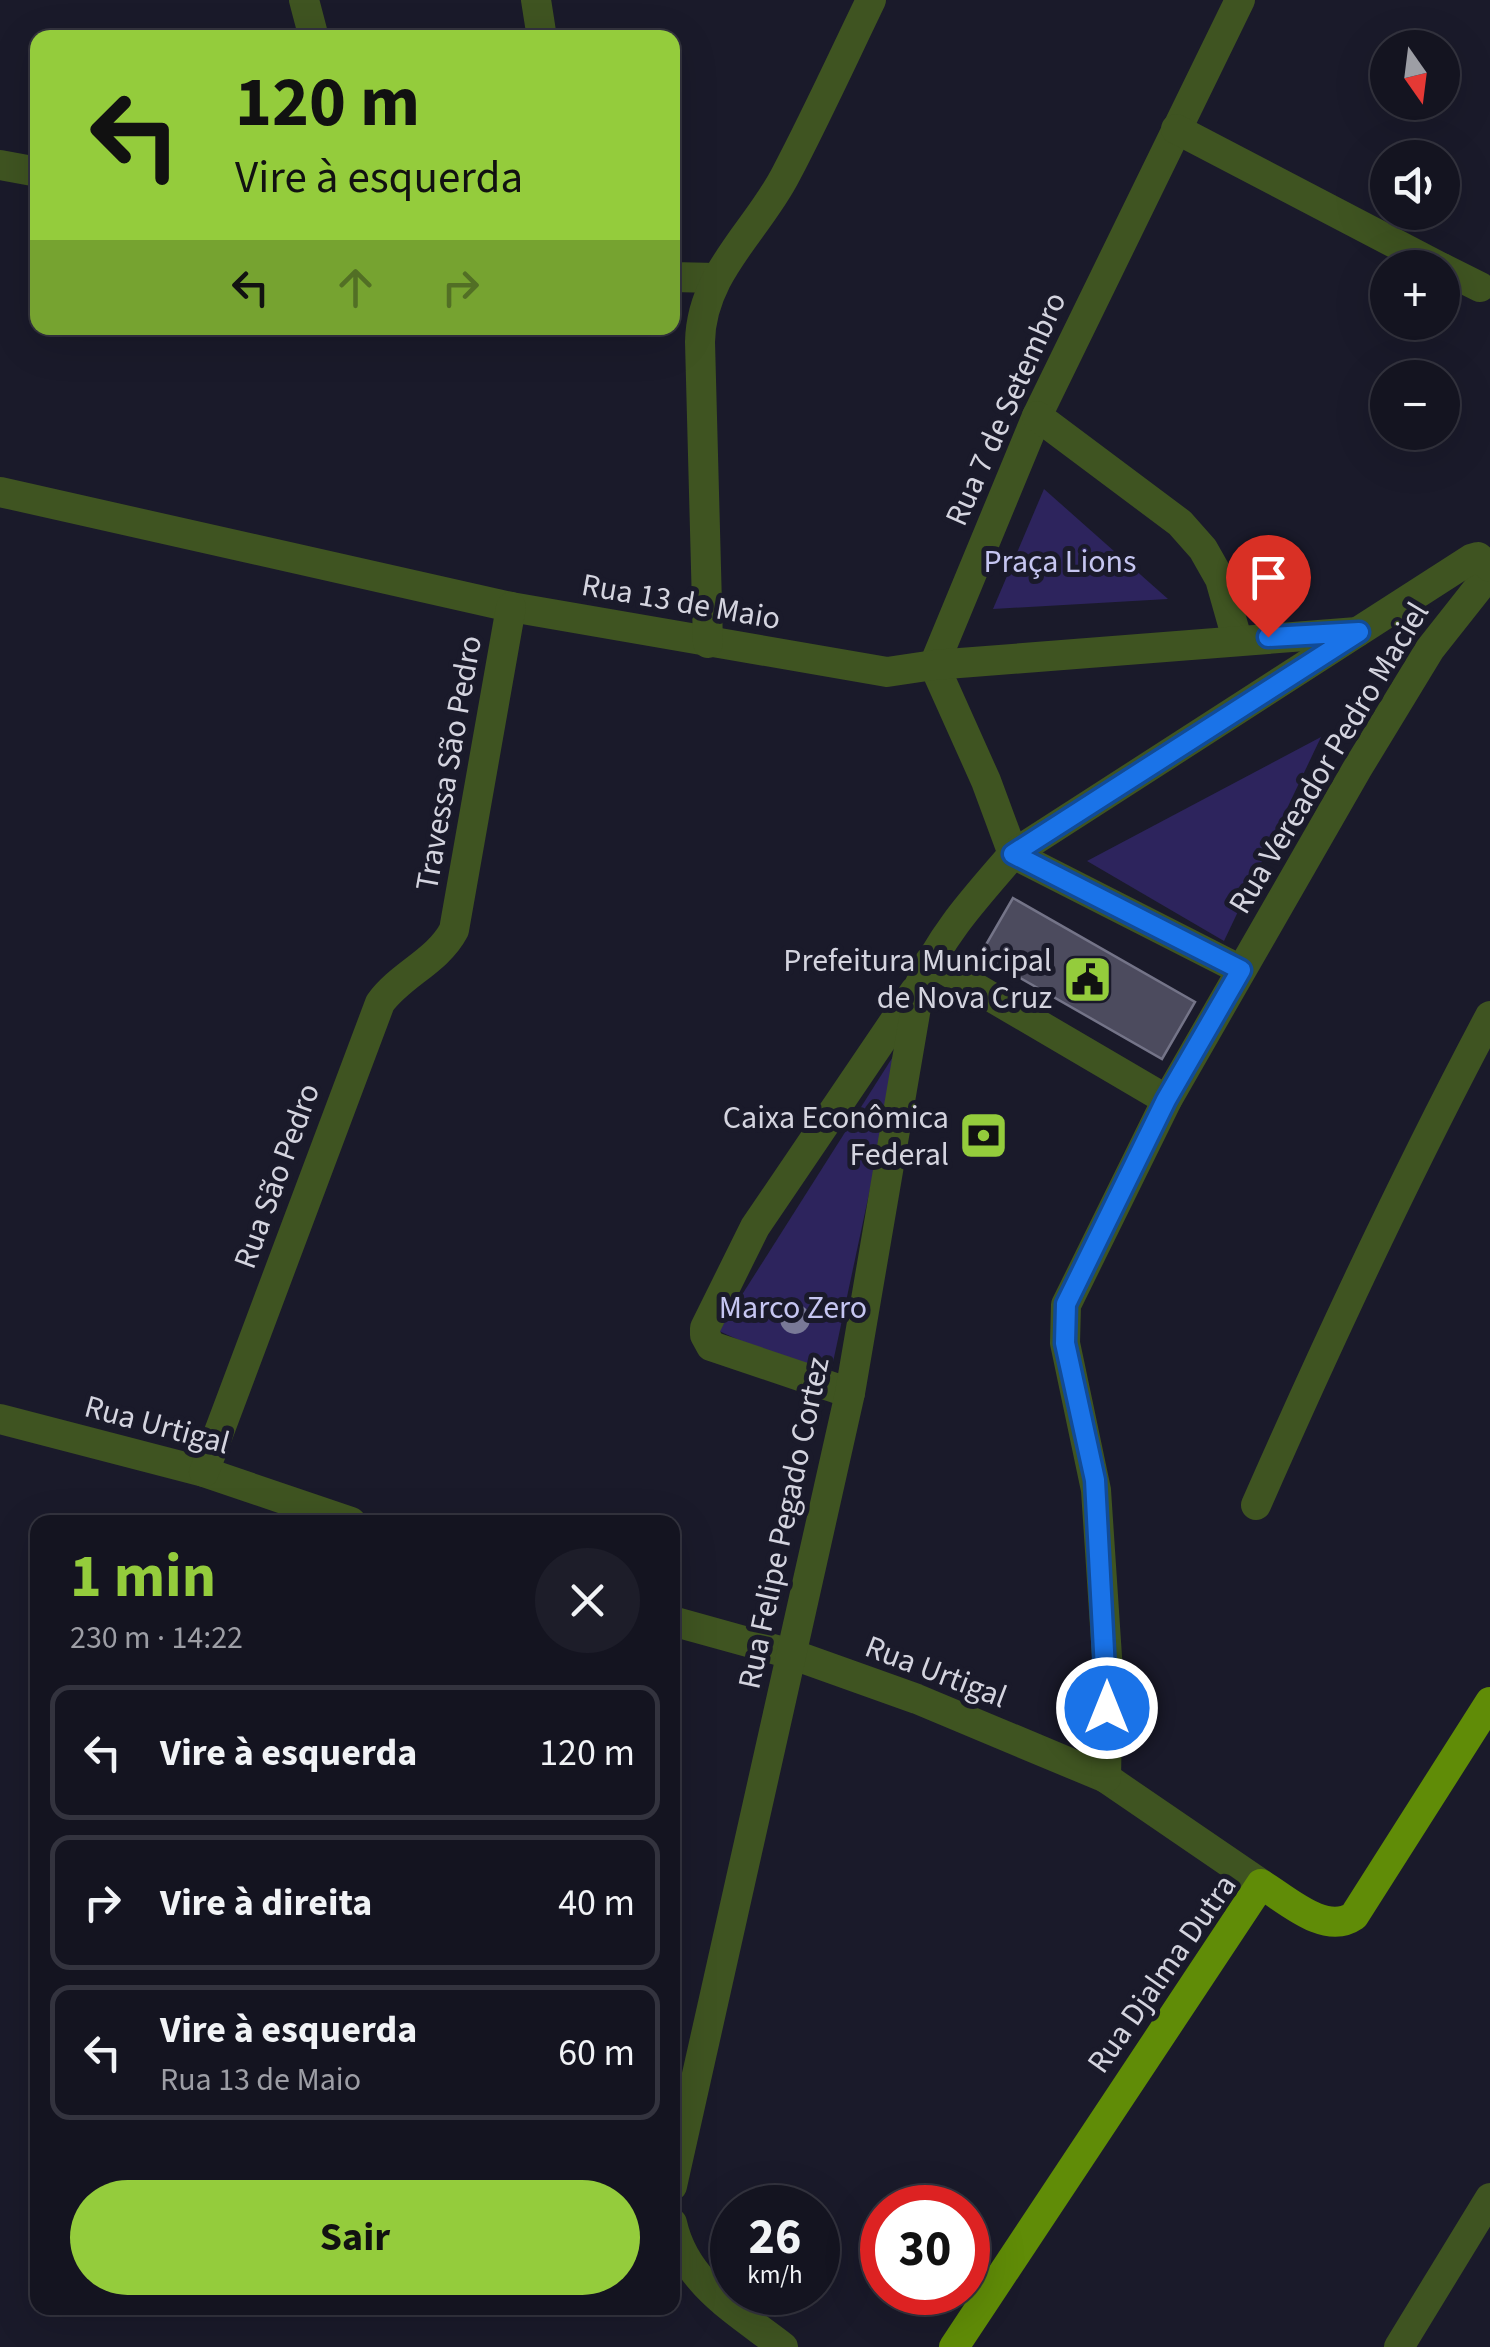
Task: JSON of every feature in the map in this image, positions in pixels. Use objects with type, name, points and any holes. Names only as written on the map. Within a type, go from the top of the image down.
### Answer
[{"type":"main road","name":"Rua Djalma Dutra","points":[[954,2347],[1261,1884],[1325,1922],[1340,1923],[1354,1916],[1490,1702]]},
{"type":"street","points":[[304,0],[312,30]]},
{"type":"street","points":[[536,0],[541,30]]},
{"type":"street","points":[[708,643],[700,342],[703,312],[716,278],[784,178],[871,0]]},
{"type":"street","name":"Rua 7 de Setembro","points":[[934,665],[1037,416],[1240,0]]},
{"type":"street","points":[[1176,129],[1408,250]]},
{"type":"street","points":[[0,164],[30,170]]},
{"type":"street","points":[[680,277],[716,278]]},
{"type":"street","points":[[1460,277],[1480,287]]},
{"type":"street","points":[[1037,416],[1180,523],[1220,579],[1237,639]]},
{"type":"street","name":"Rua 13 de Maio","points":[[0,492],[511,607],[887,672],[1237,639],[1359,632]]},
{"type":"street","name":"Rua Felipe Pegado Cortez","points":[[680,2150],[850,1393],[925,973],[955,923],[1013,854],[1471,558],[1487,566]]},
{"type":"street","name":"Rua Vereador Pedro Maciel","points":[[1106,1778],[1108,1672],[1096,1490],[1064,1324],[1066,1304],[1166,1100],[1430,649],[1487,566]]},
{"type":"street","name":"Travessa São Pedro","points":[[454,930],[511,607]]},
{"type":"street","points":[[934,665],[1013,854],[1241,970]]},
{"type":"street","name":"Rua São Pedro","points":[[204,1472],[371,1023],[388,992],[439,952],[454,930]]},
{"type":"street","points":[[850,1393],[717,1348],[706,1340],[705,1328],[755,1227],[925,973],[1166,1100]]},
{"type":"street","points":[[1256,1505],[1340,1315],[1490,1016]]},
{"type":"street","name":"Rua Urtigal","points":[[0,1419],[204,1472],[331,1515]]},
{"type":"street","name":"Rua Urtigal","points":[[680,1623],[791,1654],[917,1699],[1106,1778],[1261,1884]]},
{"type":"street","points":[[1399,2347],[1490,2198]]},
{"type":"street","points":[[680,2246],[685,2261],[722,2301],[783,2347]]},
{"type":"green space","name":"Praça Lions","points":[[1044,489],[1168,599],[993,609]]},
{"type":"green space","points":[[1321,737],[1224,941],[1087,861]]},
{"type":"green space","name":"Marco Zero","points":[[901,1044],[829,1381],[719,1331]]},
{"type":"building","name":"Prefeitura Municipal de Nova Cruz","points":[[1013,898],[1195,1002],[1162,1059],[980,955]]},
{"type":"place","name":"Prefeitura Municipal de Nova Cruz","points":[[1087,979]]},
{"type":"place","name":"Caixa Econômica Federal","points":[[984,1136]]},
{"type":"route","points":[[1107,1708],[1095,1480],[1065,1343],[1066,1304],[1166,1100],[1241,970],[1013,854],[1359,632],[1268,637]]}]
